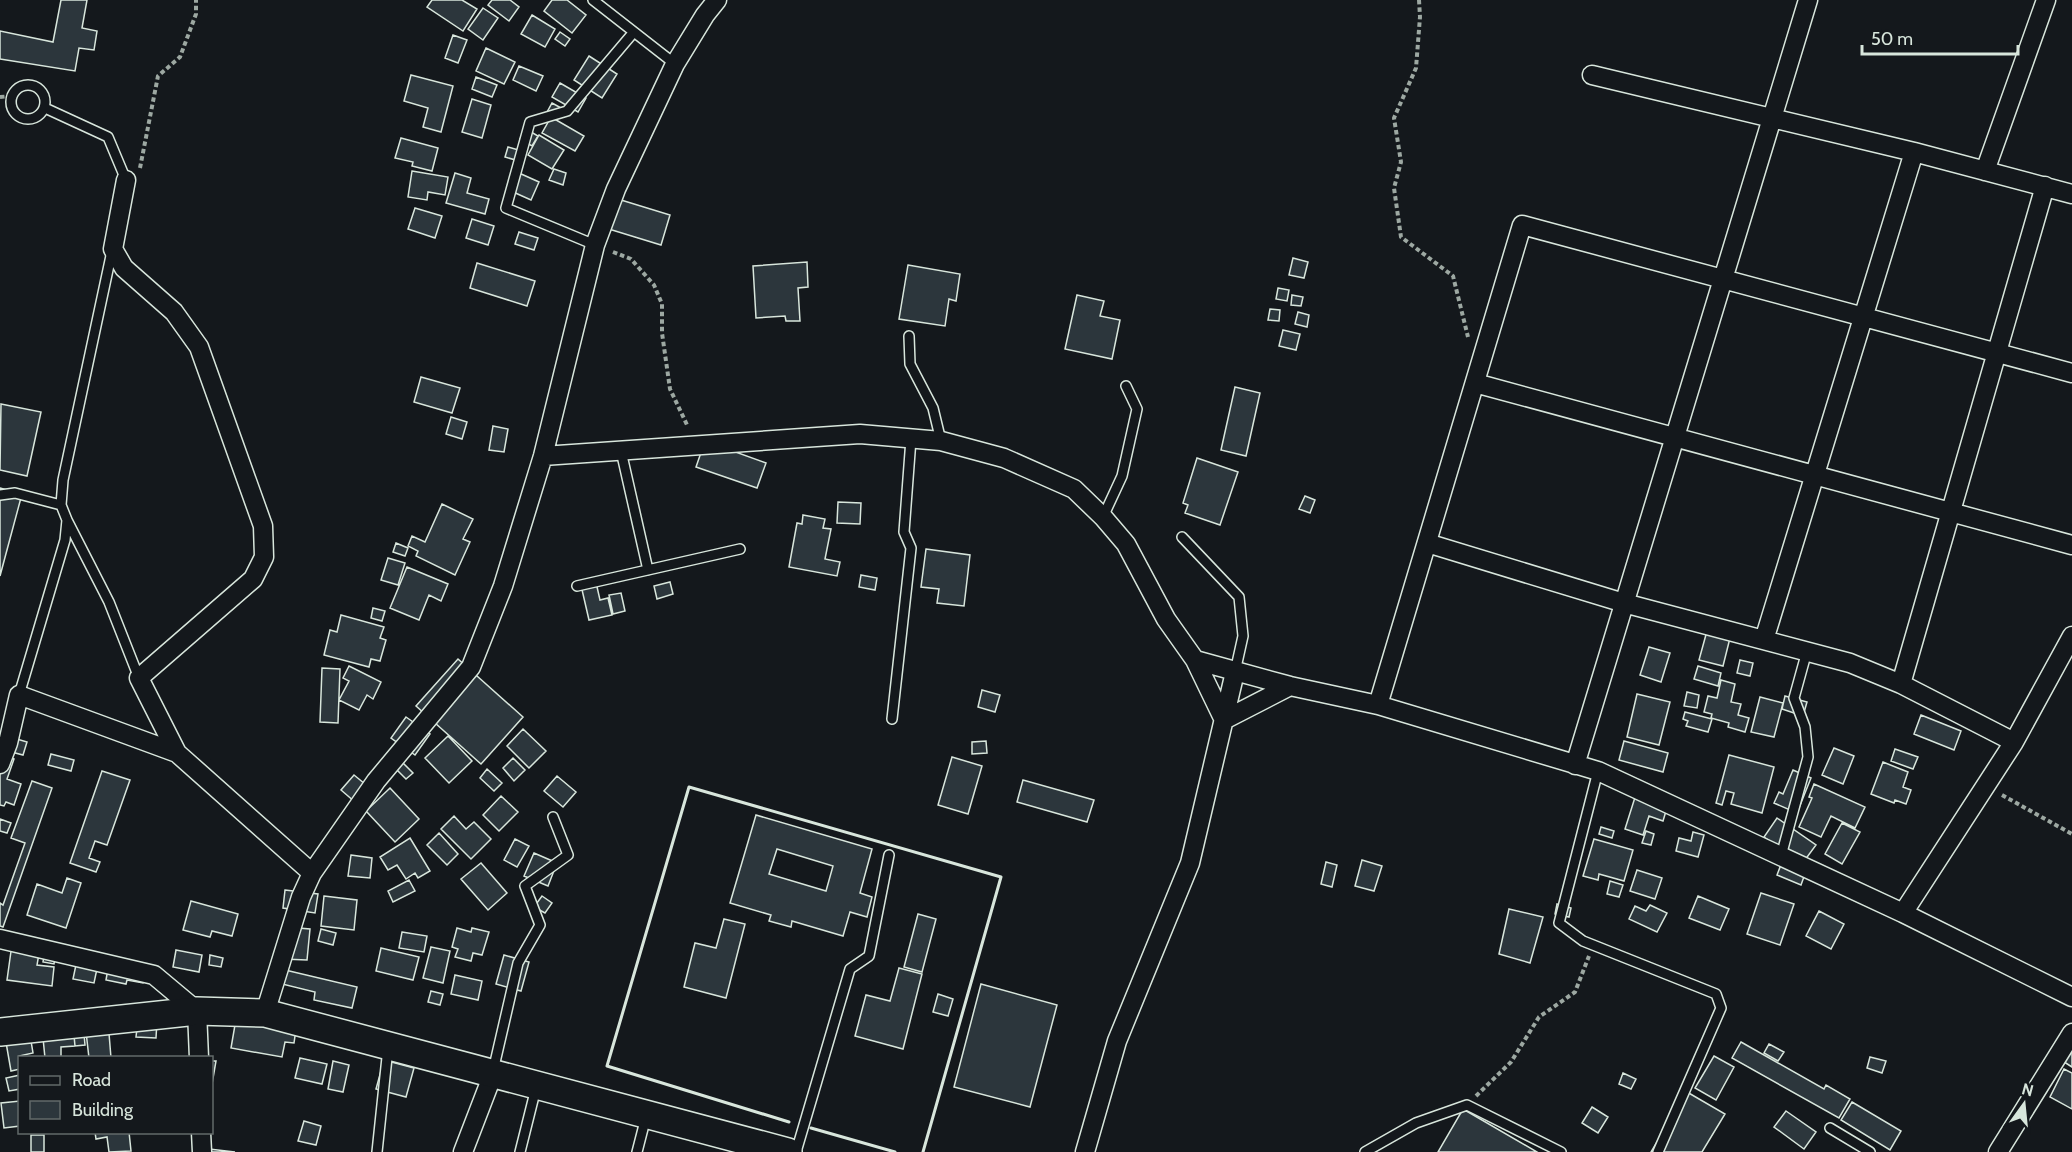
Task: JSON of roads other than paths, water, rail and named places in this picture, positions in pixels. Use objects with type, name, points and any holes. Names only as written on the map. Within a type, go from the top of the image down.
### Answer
[{"type":"main road","points":[[0,1032],[197,1011],[265,1013],[787,1152]]},
{"type":"street","points":[[265,1013],[301,897],[312,873],[376,781],[471,667],[503,586],[543,456],[595,245],[616,189],[675,64],[705,15],[717,0]]},
{"type":"street","points":[[1575,765],[1808,0]]},
{"type":"street","points":[[1985,171],[2046,0]]},
{"type":"street","points":[[1592,75],[1914,152],[2072,194]]},
{"type":"street","points":[[1764,640],[1914,152]]},
{"type":"street","points":[[126,180],[113,249],[124,268],[174,312],[200,347],[263,526],[264,557],[254,579],[139,678],[177,753]]},
{"type":"street","points":[[1901,684],[2045,186]]},
{"type":"street","points":[[1378,705],[1522,225],[2072,373]]},
{"type":"street","points":[[1475,383],[2072,545]]},
{"type":"street","points":[[543,456],[860,434],[941,441],[1004,458],[1074,489],[1103,517],[1126,544],[1166,619],[1195,660],[1224,720]]},
{"type":"street","points":[[1427,543],[1624,603],[1850,663],[1901,684],[2014,742]]},
{"type":"street","points":[[1903,913],[2014,742],[2072,636]]},
{"type":"street","points":[[1195,660],[1290,686],[1378,705],[1598,771],[1903,913],[2072,997]]},
{"type":"street","points":[[1085,1152],[1117,1041],[1190,863],[1235,672]]},
{"type":"street","points":[[1224,720],[1290,686]]},
{"type":"street","points":[[0,764],[4,742],[19,695],[177,753],[312,873]]},
{"type":"street","points":[[0,939],[154,975],[197,1011],[199,1056]]},
{"type":"street","points":[[1998,1152],[2072,1033]]},
{"type":"street","points":[[463,1152],[493,1074]]},
{"type":"street","points":[[201,1134],[202,1152]]},
{"type":"lane","points":[[593,0],[675,64]]},
{"type":"lane","points":[[595,245],[506,208],[530,122],[567,111],[633,33]]},
{"type":"lane","points":[[21,86],[34,86],[44,94],[45,108],[36,118],[23,118],[13,110],[12,96],[21,86]]},
{"type":"lane","points":[[45,108],[108,136],[126,180]]},
{"type":"lane","points":[[113,249],[63,480],[61,505],[109,602],[139,678]]},
{"type":"lane","points":[[909,336],[910,364],[933,408],[941,441]]},
{"type":"lane","points":[[1103,517],[1122,476],[1137,409],[1126,386]]},
{"type":"lane","points":[[892,719],[911,548],[904,532],[911,438]]},
{"type":"lane","points":[[621,452],[648,570]]},
{"type":"lane","points":[[0,495],[15,493],[61,505]]},
{"type":"lane","points":[[19,695],[65,540],[67,520]]},
{"type":"lane","points":[[1182,537],[1239,597],[1242,636],[1235,672]]},
{"type":"lane","points":[[577,586],[740,549]]},
{"type":"lane","points":[[1781,856],[1808,757],[1805,727],[1794,698],[1807,651]]},
{"type":"lane","points":[[1598,771],[1559,922],[1583,941],[1716,994],[1721,1008],[1658,1152]]},
{"type":"lane","points":[[493,1074],[518,963],[540,925],[525,886],[568,855],[553,817]]},
{"type":"lane","points":[[796,1152],[850,969],[869,956],[889,855]]},
{"type":"lane","points":[[377,1152],[388,1046]]},
{"type":"lane","points":[[520,1152],[537,1085]]},
{"type":"lane","points":[[1365,1152],[1416,1123],[1467,1105],[1561,1152]]},
{"type":"lane","points":[[637,1152],[647,1114]]},
{"type":"lane","points":[[1830,1128],[1870,1152]]}]
